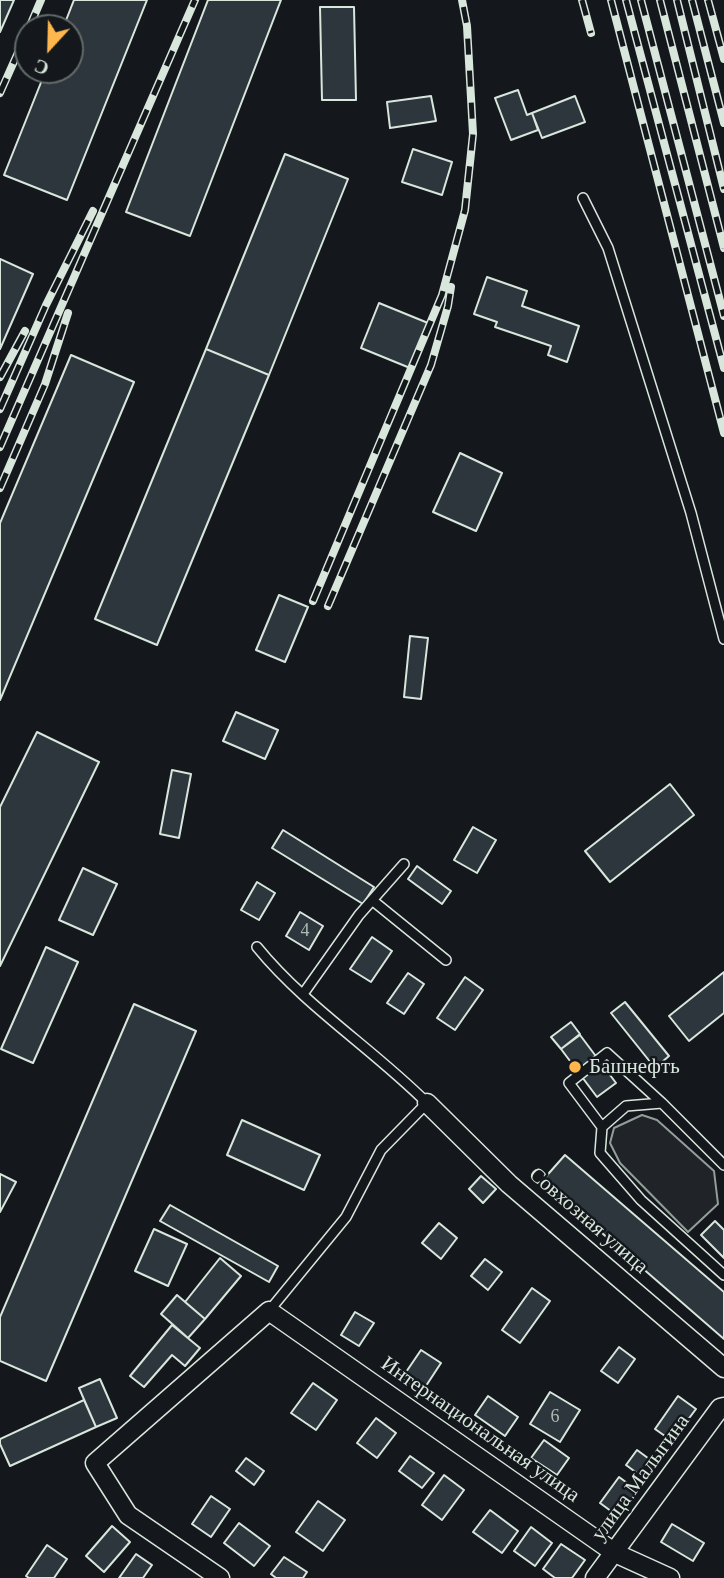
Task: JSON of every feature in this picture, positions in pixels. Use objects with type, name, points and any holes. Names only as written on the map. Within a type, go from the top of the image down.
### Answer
[{"type":"street","name":"Совхозная улица","points":[[427,1103],[509,1184],[724,1368]]},
{"type":"street","points":[[220,1578],[128,1515],[95,1463],[269,1311]]},
{"type":"street","name":"Интернациональная улица","points":[[269,1311],[615,1553],[670,1578]]},
{"type":"street","name":"улица Малыгина","points":[[596,1578],[724,1406]]},
{"type":"lane","points":[[583,198],[608,248],[691,513],[724,639]]},
{"type":"lane","points":[[303,994],[372,900],[404,864]]},
{"type":"lane","points":[[372,900],[446,960]]},
{"type":"lane","points":[[257,947],[279,974],[395,1070],[427,1103],[381,1150],[346,1217],[269,1311]]},
{"type":"lane","points":[[724,1165],[607,1053],[569,1083],[602,1127],[600,1153],[641,1199],[724,1275]]},
{"type":"lane","points":[[602,1127],[626,1106],[662,1103]]},
{"type":"shaded area","points":[[642,1115],[657,1120],[714,1171],[718,1204],[688,1232],[620,1163],[610,1143],[614,1128]]},
{"type":"building","points":[[0,0],[14,0],[0,32]]},
{"type":"building","points":[[74,0],[147,0],[67,200],[4,175],[40,84],[84,84],[84,14],[68,14]]},
{"type":"building","points":[[208,0],[281,0],[190,236],[126,212]]},
{"type":"building","points":[[320,7],[354,7],[356,100],[322,100]]},
{"type":"building","points":[[518,90],[527,115],[532,113],[538,130],[511,140],[495,98]]},
{"type":"building","points":[[431,96],[436,121],[390,128],[387,102]]},
{"type":"building","points":[[575,96],[585,122],[542,138],[532,113]]},
{"type":"building","points":[[413,149],[452,162],[442,195],[402,182]]},
{"type":"building","points":[[285,154],[348,179],[269,375],[206,349]]},
{"type":"building","points":[[0,259],[33,274],[0,349]]},
{"type":"building","points":[[487,277],[527,291],[522,306],[579,326],[567,362],[548,355],[551,346],[495,327],[497,322],[474,314]]},
{"type":"building","points":[[379,303],[428,323],[410,368],[361,348]]},
{"type":"building","points":[[206,349],[269,375],[157,645],[95,619]]},
{"type":"building","points":[[71,355],[134,382],[0,700],[0,523]]},
{"type":"building","points":[[460,453],[502,473],[476,531],[433,512]]},
{"type":"building","points":[[279,595],[308,607],[285,662],[256,650]]},
{"type":"building","points":[[410,636],[428,638],[421,699],[404,697]]},
{"type":"building","points":[[236,712],[278,730],[265,759],[223,741]]},
{"type":"building","points":[[37,732],[99,762],[0,966],[0,807]]},
{"type":"building","points":[[172,770],[191,774],[179,838],[160,834]]},
{"type":"building","points":[[670,784],[694,815],[610,882],[585,851]]},
{"type":"building","points":[[473,827],[496,840],[477,873],[454,860]]},
{"type":"building","points":[[283,830],[374,887],[363,904],[272,848]]},
{"type":"building","points":[[417,866],[451,891],[442,904],[408,879]]},
{"type":"building","points":[[83,868],[117,884],[93,935],[59,920]]},
{"type":"building","points":[[257,882],[275,893],[259,920],[241,910]]},
{"type":"building","points":[[300,912],[323,926],[309,950],[286,936]]},
{"type":"building","points":[[372,937],[392,951],[371,982],[350,969]]},
{"type":"building","points":[[46,947],[78,962],[33,1063],[1,1049]]},
{"type":"building","points":[[724,972],[724,1013],[689,1041],[669,1016]]},
{"type":"building","points":[[408,973],[424,984],[404,1014],[387,1003]]},
{"type":"building","points":[[465,977],[483,990],[455,1030],[437,1018]]},
{"type":"building","points":[[625,1002],[669,1056],[655,1068],[611,1013]]},
{"type":"building","points":[[134,1004],[196,1031],[46,1381],[0,1361],[0,1317]]},
{"type":"building","points":[[571,1022],[580,1034],[561,1049],[551,1037]]},
{"type":"building","points":[[580,1035],[616,1083],[597,1097],[561,1049]]},
{"type":"building","points":[[242,1120],[320,1155],[304,1190],[227,1155]]},
{"type":"building","points":[[565,1155],[724,1292],[724,1339],[542,1181]]},
{"type":"building","points":[[0,1174],[16,1182],[0,1212]]},
{"type":"building","points":[[481,1176],[496,1189],[483,1203],[469,1189]]},
{"type":"building","points":[[170,1205],[278,1266],[269,1282],[160,1221]]},
{"type":"building","points":[[715,1221],[724,1230],[724,1258],[701,1235]]},
{"type":"building","points":[[439,1223],[457,1238],[441,1259],[422,1243]]},
{"type":"building","points":[[154,1229],[187,1244],[168,1286],[135,1271]]},
{"type":"building","points":[[220,1258],[241,1276],[205,1319],[185,1302]]},
{"type":"building","points":[[485,1259],[502,1272],[488,1290],[471,1276]]},
{"type":"building","points":[[532,1288],[550,1301],[520,1343],[502,1330]]},
{"type":"building","points":[[177,1295],[205,1319],[188,1338],[161,1314]]},
{"type":"building","points":[[355,1312],[374,1323],[359,1346],[341,1335]]},
{"type":"building","points":[[172,1325],[200,1348],[185,1366],[172,1355],[144,1387],[130,1376]]},
{"type":"building","points":[[619,1347],[635,1359],[618,1383],[601,1371]]},
{"type":"building","points":[[421,1350],[441,1363],[422,1392],[402,1378]]},
{"type":"building","points":[[100,1379],[117,1418],[96,1427],[79,1388]]},
{"type":"building","points":[[313,1383],[337,1400],[316,1430],[291,1413]]},
{"type":"building","points":[[550,1392],[580,1410],[560,1442],[530,1424]]},
{"type":"building","points":[[488,1396],[518,1417],[505,1436],[475,1415]]},
{"type":"building","points":[[678,1396],[696,1409],[672,1441],[655,1429]]},
{"type":"building","points":[[84,1400],[96,1427],[10,1466],[0,1439]]},
{"type":"building","points":[[376,1418],[396,1433],[377,1458],[357,1443]]},
{"type":"building","points":[[544,1440],[569,1458],[557,1475],[531,1458]]},
{"type":"building","points":[[637,1450],[656,1464],[645,1479],[626,1465]]},
{"type":"building","points":[[410,1456],[434,1473],[422,1488],[399,1471]]},
{"type":"building","points":[[246,1458],[264,1471],[254,1485],[236,1471]]},
{"type":"building","points":[[444,1475],[464,1490],[442,1520],[422,1505]]},
{"type":"building","points":[[619,1477],[638,1491],[619,1517],[600,1503]]},
{"type":"building","points":[[211,1496],[230,1509],[211,1537],[192,1524]]},
{"type":"building","points":[[318,1501],[345,1520],[323,1551],[296,1532]]},
{"type":"building","points":[[490,1510],[518,1531],[502,1553],[473,1532]]},
{"type":"building","points":[[239,1523],[270,1546],[254,1566],[224,1543]]},
{"type":"building","points":[[672,1524],[704,1543],[693,1561],[661,1542]]},
{"type":"building","points":[[112,1526],[130,1542],[104,1572],[86,1556]]},
{"type":"building","points":[[531,1527],[552,1543],[535,1566],[514,1551]]},
{"type":"building","points":[[561,1544],[585,1560],[572,1578],[555,1578],[543,1569]]},
{"type":"building","points":[[47,1545],[67,1559],[54,1578],[29,1578],[26,1576]]},
{"type":"building","points":[[136,1554],[152,1565],[143,1578],[119,1578]]},
{"type":"building","points":[[284,1557],[307,1572],[303,1578],[276,1578],[271,1574]]},
{"type":"railway","points":[[35,14],[41,0]]},
{"type":"railway","points":[[0,447],[195,0]]},
{"type":"railway","points":[[313,601],[442,295],[465,210],[473,134],[467,26],[462,0]]},
{"type":"railway","points":[[582,0],[591,33]]},
{"type":"railway","points":[[611,0],[724,433]]},
{"type":"railway","points":[[626,0],[724,368]]},
{"type":"railway","points":[[641,0],[724,316]]},
{"type":"railway","points":[[660,0],[724,248]]},
{"type":"railway","points":[[677,0],[724,189]]},
{"type":"railway","points":[[692,0],[724,123]]},
{"type":"railway","points":[[708,0],[724,59]]},
{"type":"railway","points":[[0,93],[14,62]]},
{"type":"railway","points":[[0,409],[46,305],[93,211]]},
{"type":"railway","points":[[328,606],[431,365],[451,287]]},
{"type":"railway","points":[[0,488],[45,384],[68,313]]},
{"type":"railway","points":[[0,377],[25,331]]},
{"type":"place","name":"Башнефть","points":[[575,1067]]}]
